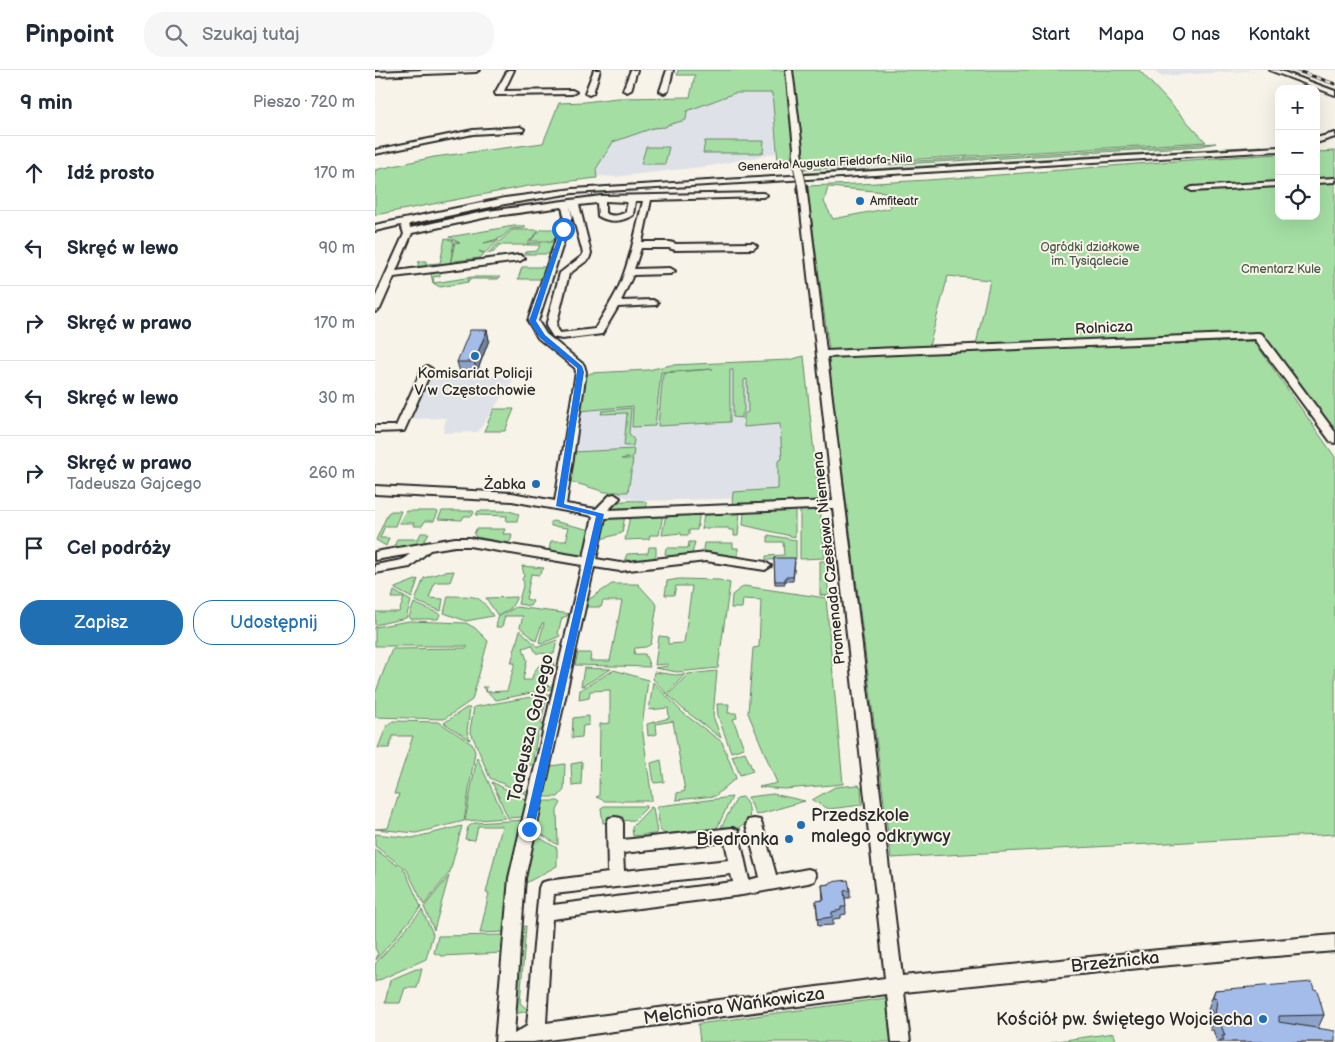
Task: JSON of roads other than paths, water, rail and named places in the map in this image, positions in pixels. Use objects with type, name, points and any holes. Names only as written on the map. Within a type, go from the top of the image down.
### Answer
[{"type":"street","points":[[375,74],[477,70]]},
{"type":"street","points":[[511,70],[499,93],[572,92]]},
{"type":"street","points":[[589,93],[597,70]]},
{"type":"street","points":[[627,90],[634,70]]},
{"type":"street","points":[[665,91],[670,70]]},
{"type":"street","name":"Promenada Czesława Niemena","points":[[789,70],[798,148],[797,163],[802,185],[822,354],[901,1042]]},
{"type":"street","points":[[1272,70],[1335,93]]},
{"type":"street","points":[[375,82],[401,80],[403,72]]},
{"type":"street","points":[[375,152],[473,132],[519,129]]},
{"type":"street","points":[[1320,140],[1335,135]]},
{"type":"street","name":"Generała Augusta Fieldorfa-Nila","points":[[375,228],[402,219],[504,196],[605,184],[1275,143]]},
{"type":"street","points":[[1320,146],[1331,146]]},
{"type":"street","name":"Generała Augusta Fieldorfa-Nila","points":[[375,222],[540,195],[604,189],[1275,149]]},
{"type":"street","points":[[1320,181],[1335,180]]},
{"type":"street","points":[[1192,189],[1275,184]]},
{"type":"street","points":[[604,189],[601,214],[605,217],[616,218],[630,213],[631,201],[621,198]]},
{"type":"street","points":[[408,231],[488,214],[603,199],[763,196]]},
{"type":"street","points":[[570,203],[587,253],[586,256],[565,272],[551,326],[557,335],[562,336],[599,332],[604,320],[615,304],[628,272],[637,245],[646,198]]},
{"type":"street","points":[[560,506],[581,372],[580,368],[542,336],[533,321],[570,203]]},
{"type":"street","points":[[375,309],[379,289],[389,275],[408,231],[402,219]]},
{"type":"street","points":[[637,245],[670,245],[675,247],[753,246]]},
{"type":"street","points":[[389,275],[520,258]]},
{"type":"street","points":[[628,272],[670,271]]},
{"type":"street","points":[[615,304],[653,303]]},
{"type":"street","name":"Rolnicza","points":[[822,354],[1258,336],[1335,440]]},
{"type":"street","points":[[375,429],[400,429],[427,368]]},
{"type":"street","points":[[375,490],[512,497],[600,514],[839,504]]},
{"type":"street","points":[[600,514],[602,509],[615,498]]},
{"type":"street","name":"Tadeusza Gajcego","points":[[504,1042],[517,878],[600,514]]},
{"type":"street","points":[[375,556],[455,542],[469,542],[620,567],[706,557],[765,566]]},
{"type":"street","points":[[375,569],[406,564],[425,548]]},
{"type":"street","points":[[615,823],[616,880]]},
{"type":"street","points":[[754,825],[770,883]]},
{"type":"street","points":[[615,847],[732,835],[742,888]]},
{"type":"street","points":[[536,1032],[547,888],[738,866]]},
{"type":"street","points":[[545,913],[742,888],[808,876]]},
{"type":"street","name":"Brzeźnicka","points":[[894,985],[1159,958],[1335,943]]},
{"type":"street","name":"Melchiora Wańkowicza","points":[[517,1042],[536,1032],[894,985]]},
{"type":"railway","points":[[1295,70],[1335,84]]},
{"type":"place","name":"Amfiteatr","points":[[860,201]]},
{"type":"place","name":"Komisariat Policji V w Częstochowie","points":[[475,356]]},
{"type":"place","name":"Żabka","points":[[536,484]]},
{"type":"place","name":"Przedszkole malego odkrywcy","points":[[801,825]]},
{"type":"place","name":"Biedronka","points":[[789,839]]},
{"type":"place","name":"Kościół pw. świętego Wojciecha","points":[[1263,1019]]},
{"type":"park label","name":"Ogródki działkowe im. Tysiąclecie","points":[[1090,254]]},
{"type":"park label","name":"Cmentarz Kule","points":[[1281,269]]}]
